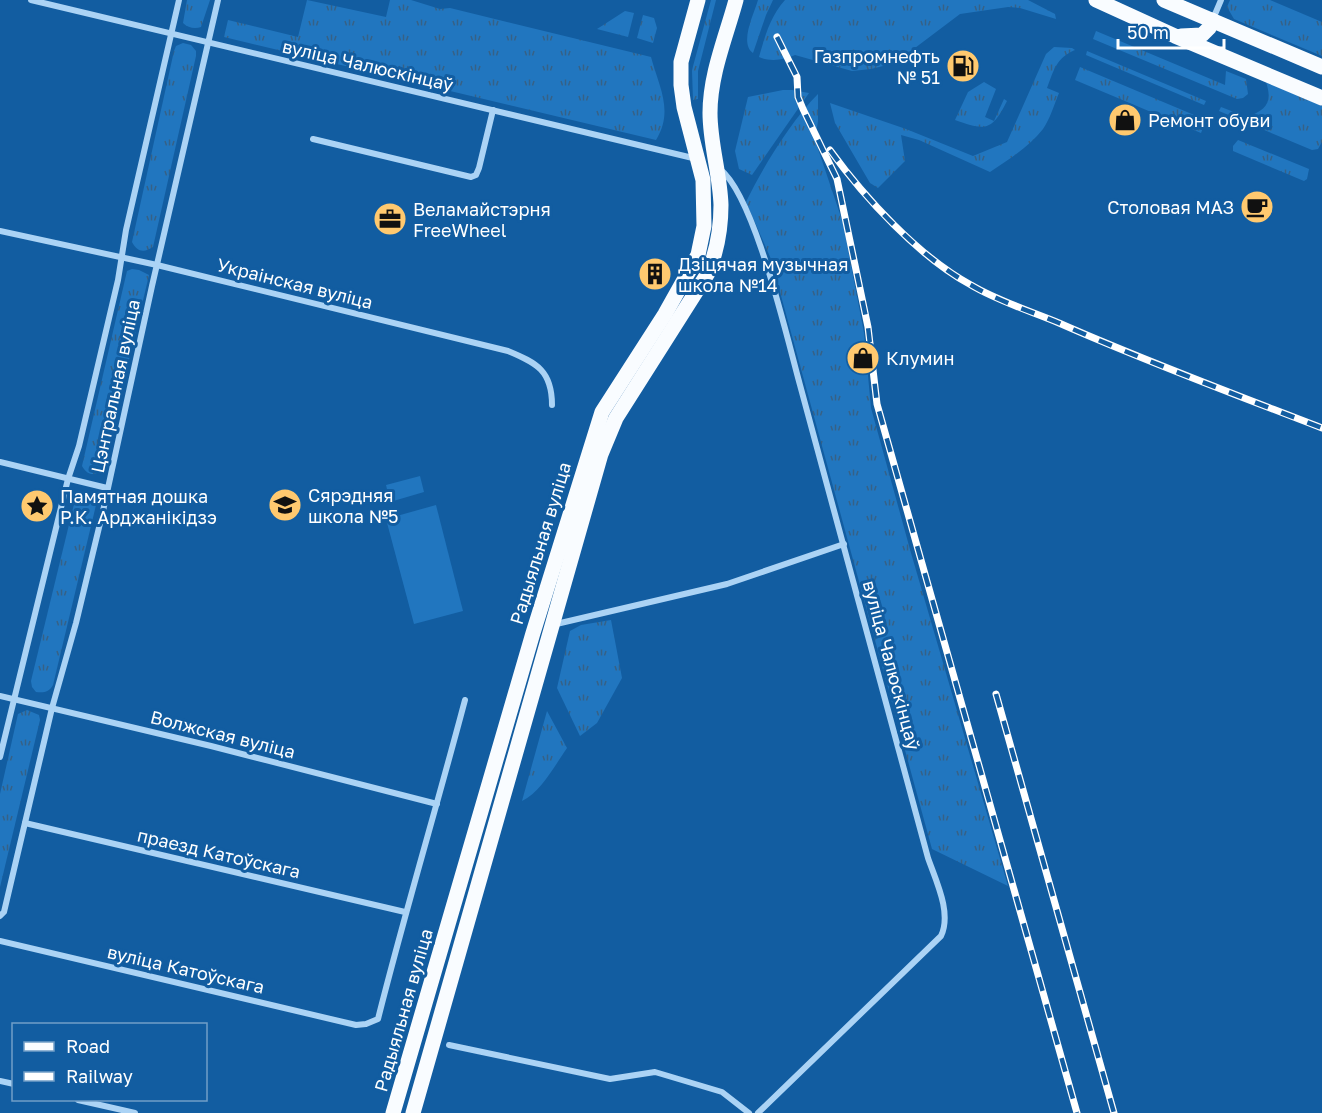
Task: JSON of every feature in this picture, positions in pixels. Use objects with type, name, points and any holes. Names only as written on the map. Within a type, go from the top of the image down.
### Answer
[{"type":"main road","name":"Радыяльная вуліца","points":[[393,1113],[533,633],[602,412],[665,314],[698,255],[704,226],[703,180],[681,85],[681,62],[698,0]]},
{"type":"main road","name":"Радыяльная вуліца","points":[[413,1113],[602,454],[616,418],[708,273],[715,256],[721,203],[710,115],[713,79],[736,0]]},
{"type":"main road","points":[[1096,0],[1322,98]]},
{"type":"main road","points":[[1164,0],[1322,67]]},
{"type":"main road","points":[[1175,36],[1202,35],[1212,21]]},
{"type":"street","name":"вуліца Чалюскінцаў","points":[[31,0],[697,159]]},
{"type":"street","name":"Цэнтральная вуліца","points":[[0,757],[69,478],[80,446],[178,0]]},
{"type":"street","name":"Цэнтральная вуліца","points":[[0,916],[4,912],[52,708],[76,623],[218,0]]},
{"type":"street","points":[[1212,21],[1221,0]]},
{"type":"street","points":[[313,139],[471,177],[476,175],[479,168],[493,110]]},
{"type":"street","name":"вуліца Чалюскінцаў","points":[[715,165],[725,173],[742,201],[763,254],[928,858],[945,912],[946,925],[941,936],[758,1113]]},
{"type":"street","name":"Украінская вуліца","points":[[0,231],[157,265],[508,351],[536,364],[549,378],[552,405]]},
{"type":"street","points":[[0,462],[107,488]]},
{"type":"street","points":[[552,625],[727,584],[844,544]]},
{"type":"street","name":"Волжская вуліца","points":[[0,696],[222,749],[437,804]]},
{"type":"street","points":[[405,912],[465,699]]},
{"type":"street","name":"праезд Катоўскага","points":[[25,823],[405,912]]},
{"type":"street","name":"вуліца Катоўскага","points":[[0,941],[356,1025],[378,1019],[405,912]]},
{"type":"street","points":[[450,1046],[610,1079],[655,1072],[722,1092],[749,1113]]},
{"type":"street","points":[[82,1101],[135,1113]]},
{"type":"green space","points":[[187,0],[210,0],[201,27],[192,28],[183,23]]},
{"type":"green space","points":[[307,0],[386,17],[390,0],[411,0],[440,9],[450,8],[651,57],[663,99],[664,119],[661,129],[656,140],[224,37],[228,20],[298,37]]},
{"type":"green space","points":[[711,0],[716,0],[698,71],[698,99],[693,100],[692,70]]},
{"type":"green space","points":[[758,0],[773,0],[753,53],[749,48],[747,36]]},
{"type":"green space","points":[[785,0],[1028,0],[1055,14],[1056,19],[1020,8],[1008,7],[960,14],[895,63],[852,71],[795,55],[777,60],[759,57],[772,20]]},
{"type":"green space","points":[[1230,0],[1270,0],[1322,22],[1322,56],[1234,19],[1227,7]]},
{"type":"green space","points":[[625,11],[634,13],[628,37],[597,29]]},
{"type":"green space","points":[[643,15],[654,18],[657,28],[653,43],[637,38]]},
{"type":"green space","points":[[1096,31],[1225,85],[1226,71],[1246,79],[1248,94],[1237,99],[1093,39]]},
{"type":"green space","points":[[183,43],[191,45],[196,51],[196,56],[153,247],[141,250],[136,248],[132,242],[174,51],[176,46]]},
{"type":"green space","points":[[1054,47],[1075,50],[1056,65],[1047,88],[1059,93],[1048,121],[1031,141],[990,172],[919,140],[901,135],[905,161],[878,188],[870,183],[835,123],[830,103],[906,129],[973,156],[1007,142],[1046,54]]},
{"type":"green space","points":[[1087,51],[1206,101],[1204,105],[1086,55]]},
{"type":"green space","points":[[1080,67],[1206,120],[1201,133],[1075,80]]},
{"type":"green space","points":[[984,82],[996,89],[985,117],[994,121],[992,123],[981,127],[955,120],[968,92]]},
{"type":"green space","points":[[1266,82],[1322,106],[1322,142],[1318,149],[1312,150],[1219,111],[1221,107],[1247,117],[1259,112],[1268,100]]},
{"type":"green space","points":[[783,90],[809,93],[752,175],[739,169],[735,151],[748,97]]},
{"type":"green space","points":[[818,94],[815,140],[843,223],[864,333],[871,408],[1008,886],[932,849],[771,259],[746,202],[778,145]]},
{"type":"green space","points":[[1004,99],[1007,101],[994,121]]},
{"type":"green space","points":[[1238,140],[1309,169],[1307,179],[1304,181],[1233,151],[1233,146]]},
{"type":"green space","points":[[132,269],[149,275],[103,470],[91,474],[82,466],[127,271]]},
{"type":"green space","points":[[420,476],[424,492],[390,502],[386,485]]},
{"type":"green space","points":[[80,493],[93,496],[96,505],[53,685],[46,692],[36,692],[31,681],[75,500]]},
{"type":"green space","points":[[436,505],[463,611],[414,624],[386,519]]},
{"type":"green space","points":[[611,620],[622,678],[597,723],[580,736],[557,688],[570,631],[581,625]]},
{"type":"green space","points":[[27,710],[39,715],[40,720],[0,887],[0,794],[18,714]]},
{"type":"green space","points":[[547,711],[567,748],[541,785],[522,801]]},
{"type":"railway","points":[[777,37],[797,77],[798,97],[803,109],[837,179],[868,327],[877,404],[1077,1113]]},
{"type":"railway","points":[[830,150],[859,187],[912,242],[951,273],[981,291],[1124,351],[1322,428]]},
{"type":"railway","points":[[996,694],[1114,1113]]},
{"type":"place","name":"Газпромнефть № 51","points":[[963,66]]},
{"type":"place","name":"Ремонт обуви","points":[[1125,120]]},
{"type":"place","name":"Столовая МАЗ","points":[[1257,207]]},
{"type":"place","name":"Веламайстэрня FreeWheel","points":[[390,219]]},
{"type":"place","name":"Дзіцячая музычная школа №14","points":[[655,274]]},
{"type":"place","name":"Клумин","points":[[863,358]]},
{"type":"place","name":"Сярэдняя школа №5","points":[[285,505]]},
{"type":"place","name":"Памятная дошка Р.К. Арджанікідзэ","points":[[37,506]]}]
